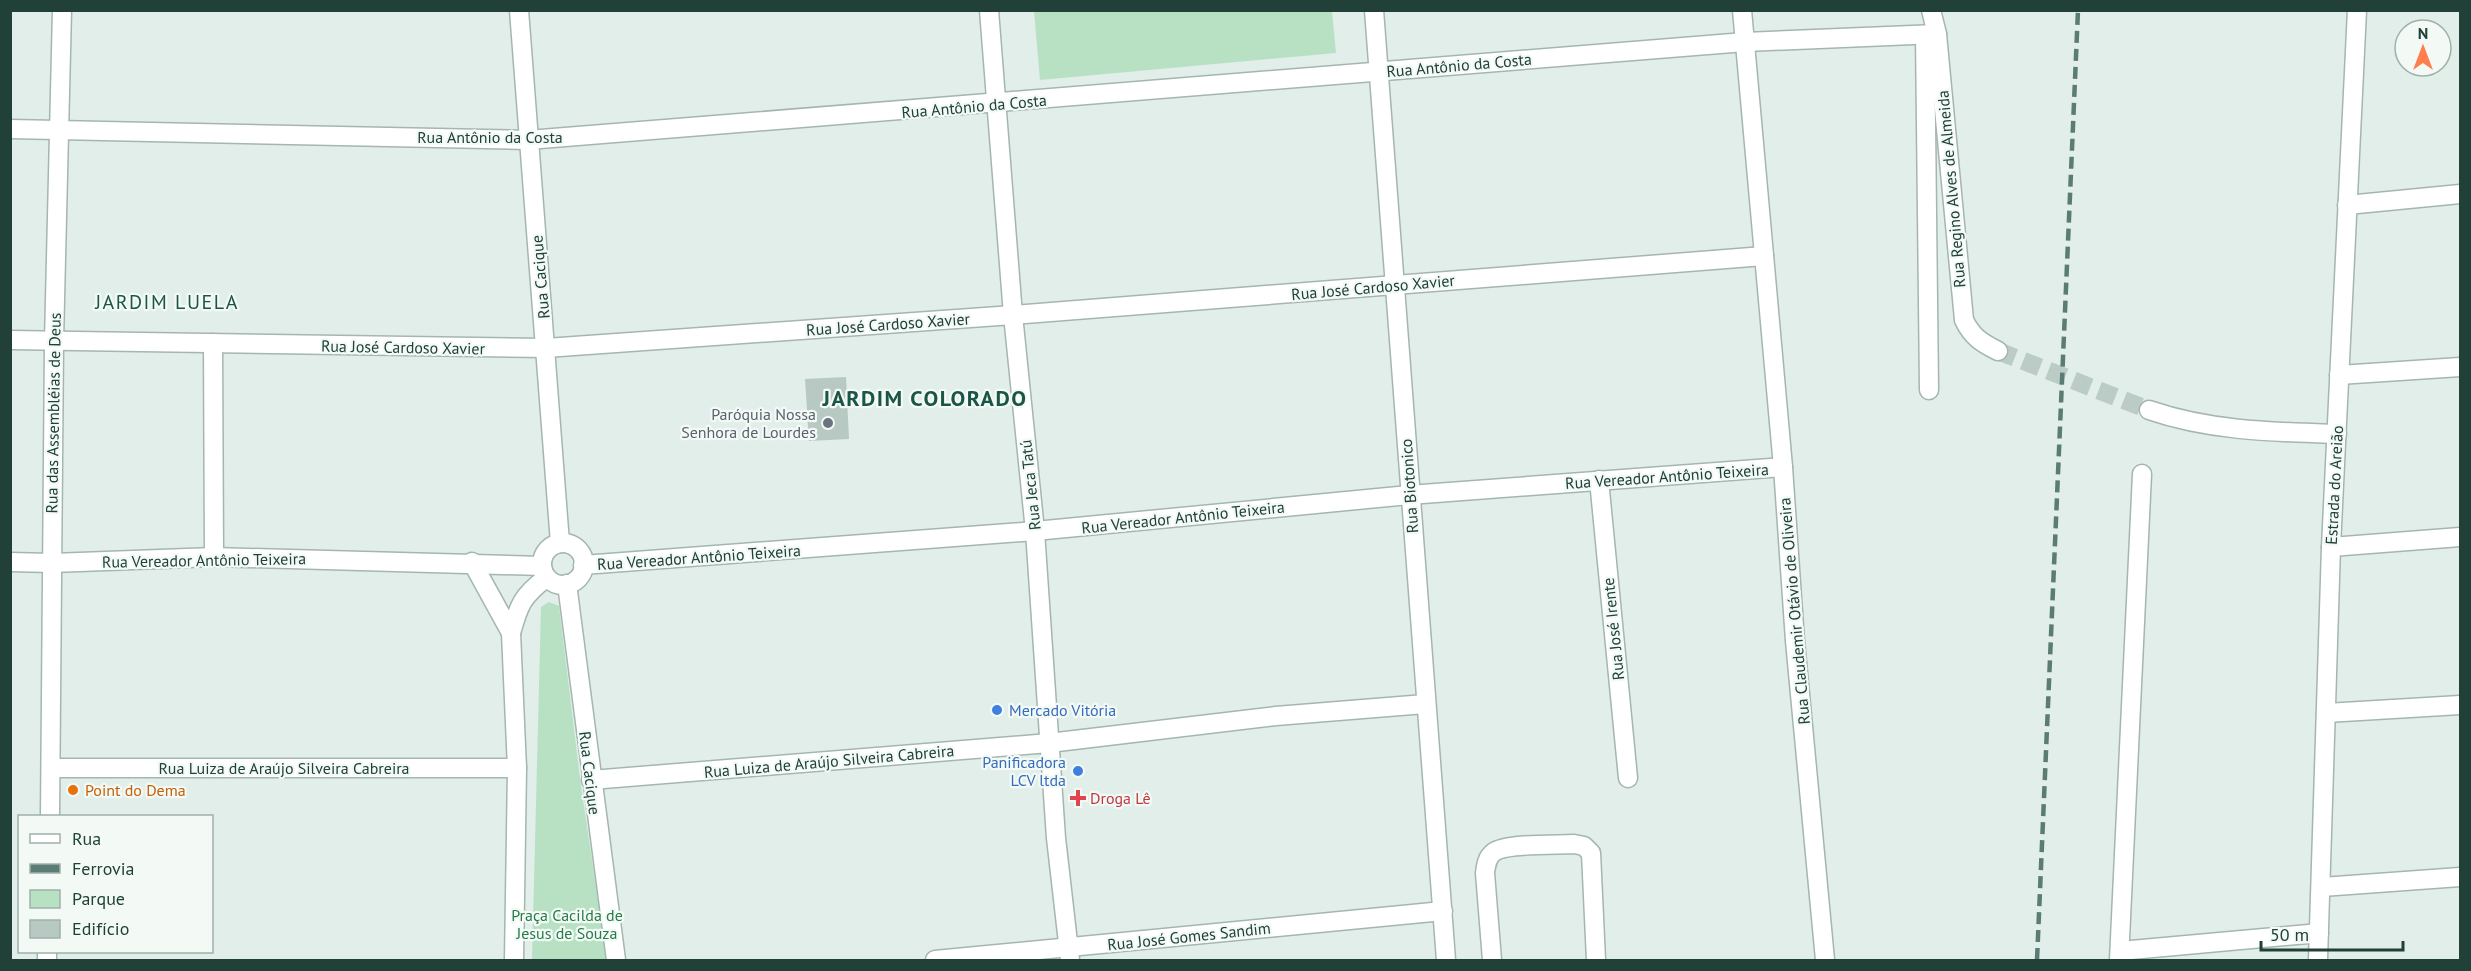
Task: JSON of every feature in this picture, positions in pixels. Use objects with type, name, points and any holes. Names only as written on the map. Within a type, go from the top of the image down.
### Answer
[{"type":"street","name":"Rua das Assembléias de Deus","points":[[50,815],[54,341],[62,10]]},
{"type":"street","name":"Rua Cacique","points":[[519,10],[560,543]]},
{"type":"street","name":"Rua Jeca Tatú","points":[[989,10],[1013,315],[1035,531],[1056,838],[1069,954]]},
{"type":"street","name":"Rua Biotonico","points":[[1374,10],[1446,960]]},
{"type":"street","name":"Rua Claudemir Otávio de Oliveira","points":[[1742,10],[1783,467],[1795,641],[1826,960]]},
{"type":"street","name":"Rua Regino Alves de Almeida","points":[[1931,10],[1931,34],[1964,320],[1970,332],[1979,341],[1998,351]]},
{"type":"street","name":"Estrada do Areião","points":[[2318,960],[2331,547],[2357,10]]},
{"type":"street","name":"Rua Antônio da Costa","points":[[10,129],[528,140],[1745,42],[1931,34]]},
{"type":"street","points":[[1929,390],[1931,34]]},
{"type":"street","points":[[2347,205],[2460,194]]},
{"type":"street","name":"Rua José Cardoso Xavier","points":[[10,340],[546,348],[1013,315],[1764,256]]},
{"type":"street","points":[[213,343],[214,557]]},
{"type":"street","points":[[2339,375],[2460,367]]},
{"type":"street","points":[[2148,410],[2188,423],[2218,428],[2337,434]]},
{"type":"street","name":"Rua Vereador Antônio Teixeira","points":[[584,565],[1035,531],[1409,495],[1783,467]]},
{"type":"street","points":[[2142,474],[2120,956],[2319,933]]},
{"type":"street","name":"Rua José Irente","points":[[1599,480],[1628,778]]},
{"type":"street","points":[[2331,547],[2460,537]]},
{"type":"street","points":[[514,960],[517,768],[510,633],[520,603],[544,572],[545,553],[550,547],[560,543],[575,547],[583,558],[584,565],[578,578],[567,584],[553,582],[544,572]]},
{"type":"street","name":"Rua Vereador Antônio Teixeira","points":[[10,562],[52,563],[214,557],[472,562],[544,572]]},
{"type":"street","points":[[472,562],[510,633]]},
{"type":"street","name":"Rua Cacique","points":[[567,584],[616,960]]},
{"type":"street","name":"Rua Luiza de Araújo Silveira Cabreira","points":[[591,780],[1049,743],[1276,716],[1425,704]]},
{"type":"street","points":[[2326,713],[2460,705]]},
{"type":"street","name":"Rua Luiza de Araújo Silveira Cabreira","points":[[51,768],[517,768]]},
{"type":"street","points":[[1492,960],[1486,861],[1494,852],[1506,849],[1574,844],[1584,846],[1591,853],[1596,960]]},
{"type":"street","points":[[2322,886],[2460,878]]},
{"type":"street","name":"Rua José Gomes Sandim","points":[[935,960],[1069,954],[1443,911]]},
{"type":"green space","points":[[1034,11],[1332,11],[1336,53],[1040,80]]},
{"type":"green space","name":"Praça Cacilda de Jesus de Souza","points":[[549,602],[559,606],[581,786],[607,960],[532,960],[541,607]]},
{"type":"building","name":"Paróquia Nossa Senhora de Lourdes","points":[[846,377],[849,439],[809,441],[805,379]]},
{"type":"tunnel","points":[[1998,351],[2149,410]]},
{"type":"railway","points":[[2037,960],[2078,10]]},
{"type":"place","name":"Paróquia Nossa Senhora de Lourdes","points":[[828,423]]},
{"type":"place","name":"Mercado Vitória","points":[[997,710]]},
{"type":"place","name":"Panificadora LCV ltda","points":[[1078,771]]},
{"type":"place","name":"Point do Dema","points":[[73,790]]},
{"type":"place","name":"Droga Lê","points":[[1078,798]]},
{"type":"district","name":"JARDIM LUELA","points":[[167,302]]},
{"type":"district","name":"JARDIM COLORADO","points":[[925,398]]}]
